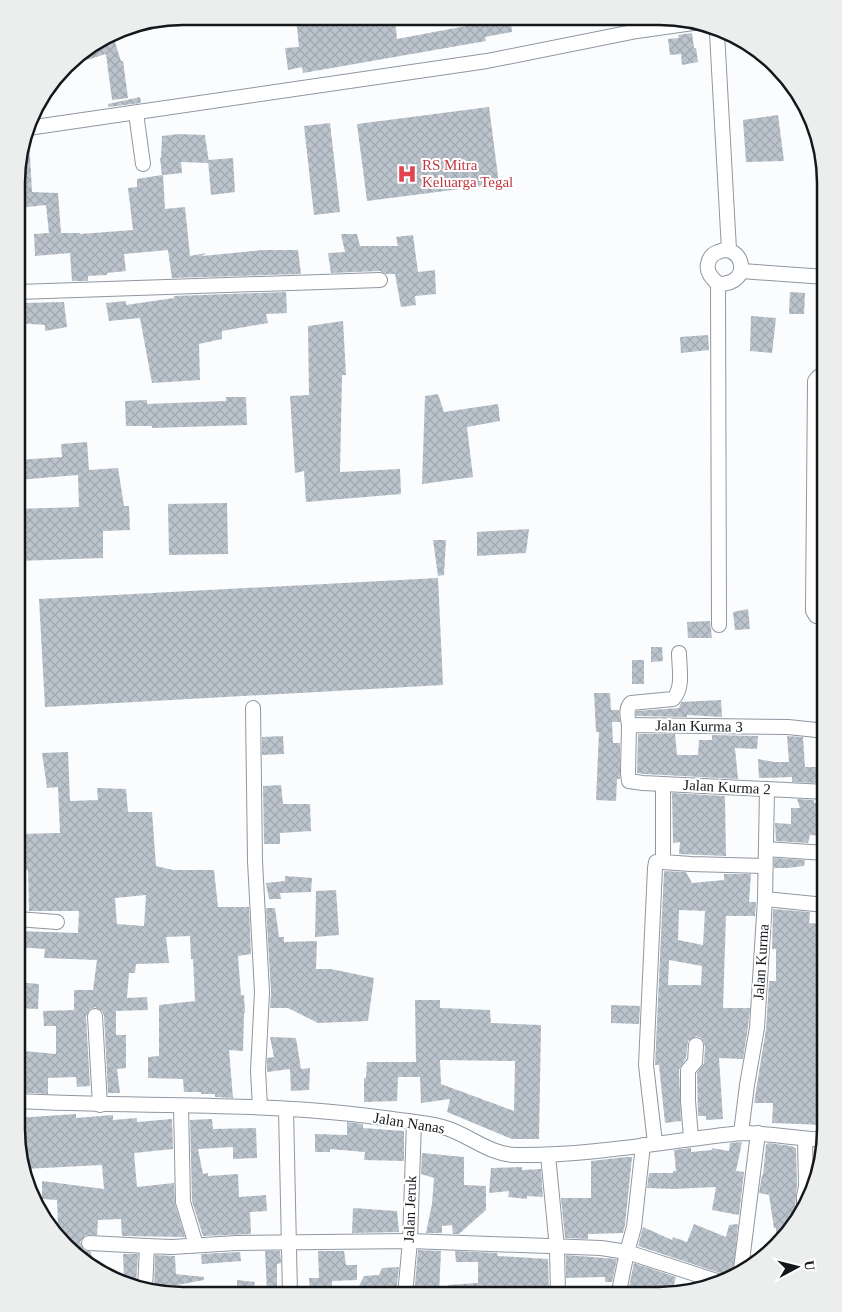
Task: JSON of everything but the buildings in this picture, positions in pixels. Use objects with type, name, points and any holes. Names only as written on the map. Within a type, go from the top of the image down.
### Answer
[{"type":"street","points":[[35,127],[315,85],[400,75],[487,61],[637,30],[672,26]]},
{"type":"street","points":[[718,37],[729,250]]},
{"type":"street","points":[[136,113],[143,164]]},
{"type":"street","points":[[718,284],[734,282],[741,271],[742,264],[739,258],[729,250],[721,250],[714,253],[709,259],[708,267],[709,274],[718,284],[719,625]]},
{"type":"street","points":[[741,271],[817,275]]},
{"type":"street","points":[[25,292],[380,280]]},
{"type":"street","points":[[817,379],[815,381],[813,611],[817,616]]},
{"type":"street","points":[[629,725],[628,706],[631,703],[673,699],[677,694],[680,681],[678,653]]},
{"type":"street","points":[[252,708],[255,861],[262,992],[258,1070],[260,1107]]},
{"type":"street","name":"Jalan Kurma 3","points":[[629,725],[788,727],[817,730]]},
{"type":"street","name":"Jalan Kurma 2","points":[[629,725],[628,773],[630,781],[817,792]]},
{"type":"street","points":[[663,784],[663,862]]},
{"type":"street","name":"Jalan Kurma","points":[[741,1133],[757,1028],[765,898],[767,789]]},
{"type":"street","points":[[766,848],[817,852]]},
{"type":"street","points":[[620,1287],[634,1227],[649,1144],[646,1065],[647,1009],[656,862],[765,866]]},
{"type":"street","points":[[765,898],[817,904]]},
{"type":"street","points":[[25,920],[57,922]]},
{"type":"street","points":[[95,1016],[100,1105]]},
{"type":"street","points":[[691,1138],[688,1070],[695,1062],[696,1045]]},
{"type":"street","name":"Jalan Nanas","points":[[25,1101],[100,1105],[260,1107],[352,1114],[434,1124],[509,1154],[548,1155],[741,1133],[758,1133],[817,1140]]},
{"type":"street","points":[[181,1106],[183,1202],[196,1245]]},
{"type":"street","points":[[286,1109],[290,1287]]},
{"type":"street","name":"Jalan Jeruk","points":[[406,1287],[410,1241],[414,1122]]},
{"type":"street","points":[[742,1263],[758,1133]]},
{"type":"street","points":[[805,1140],[806,1187]]},
{"type":"street","points":[[548,1155],[557,1248],[558,1287]]},
{"type":"street","points":[[89,1243],[172,1247],[236,1243],[410,1241],[557,1248],[601,1248],[627,1252],[709,1279]]},
{"type":"street","points":[[146,1283],[147,1246]]},
{"type":"place","name":"RS Mitra Keluarga Tegal","points":[[407,174]]}]
